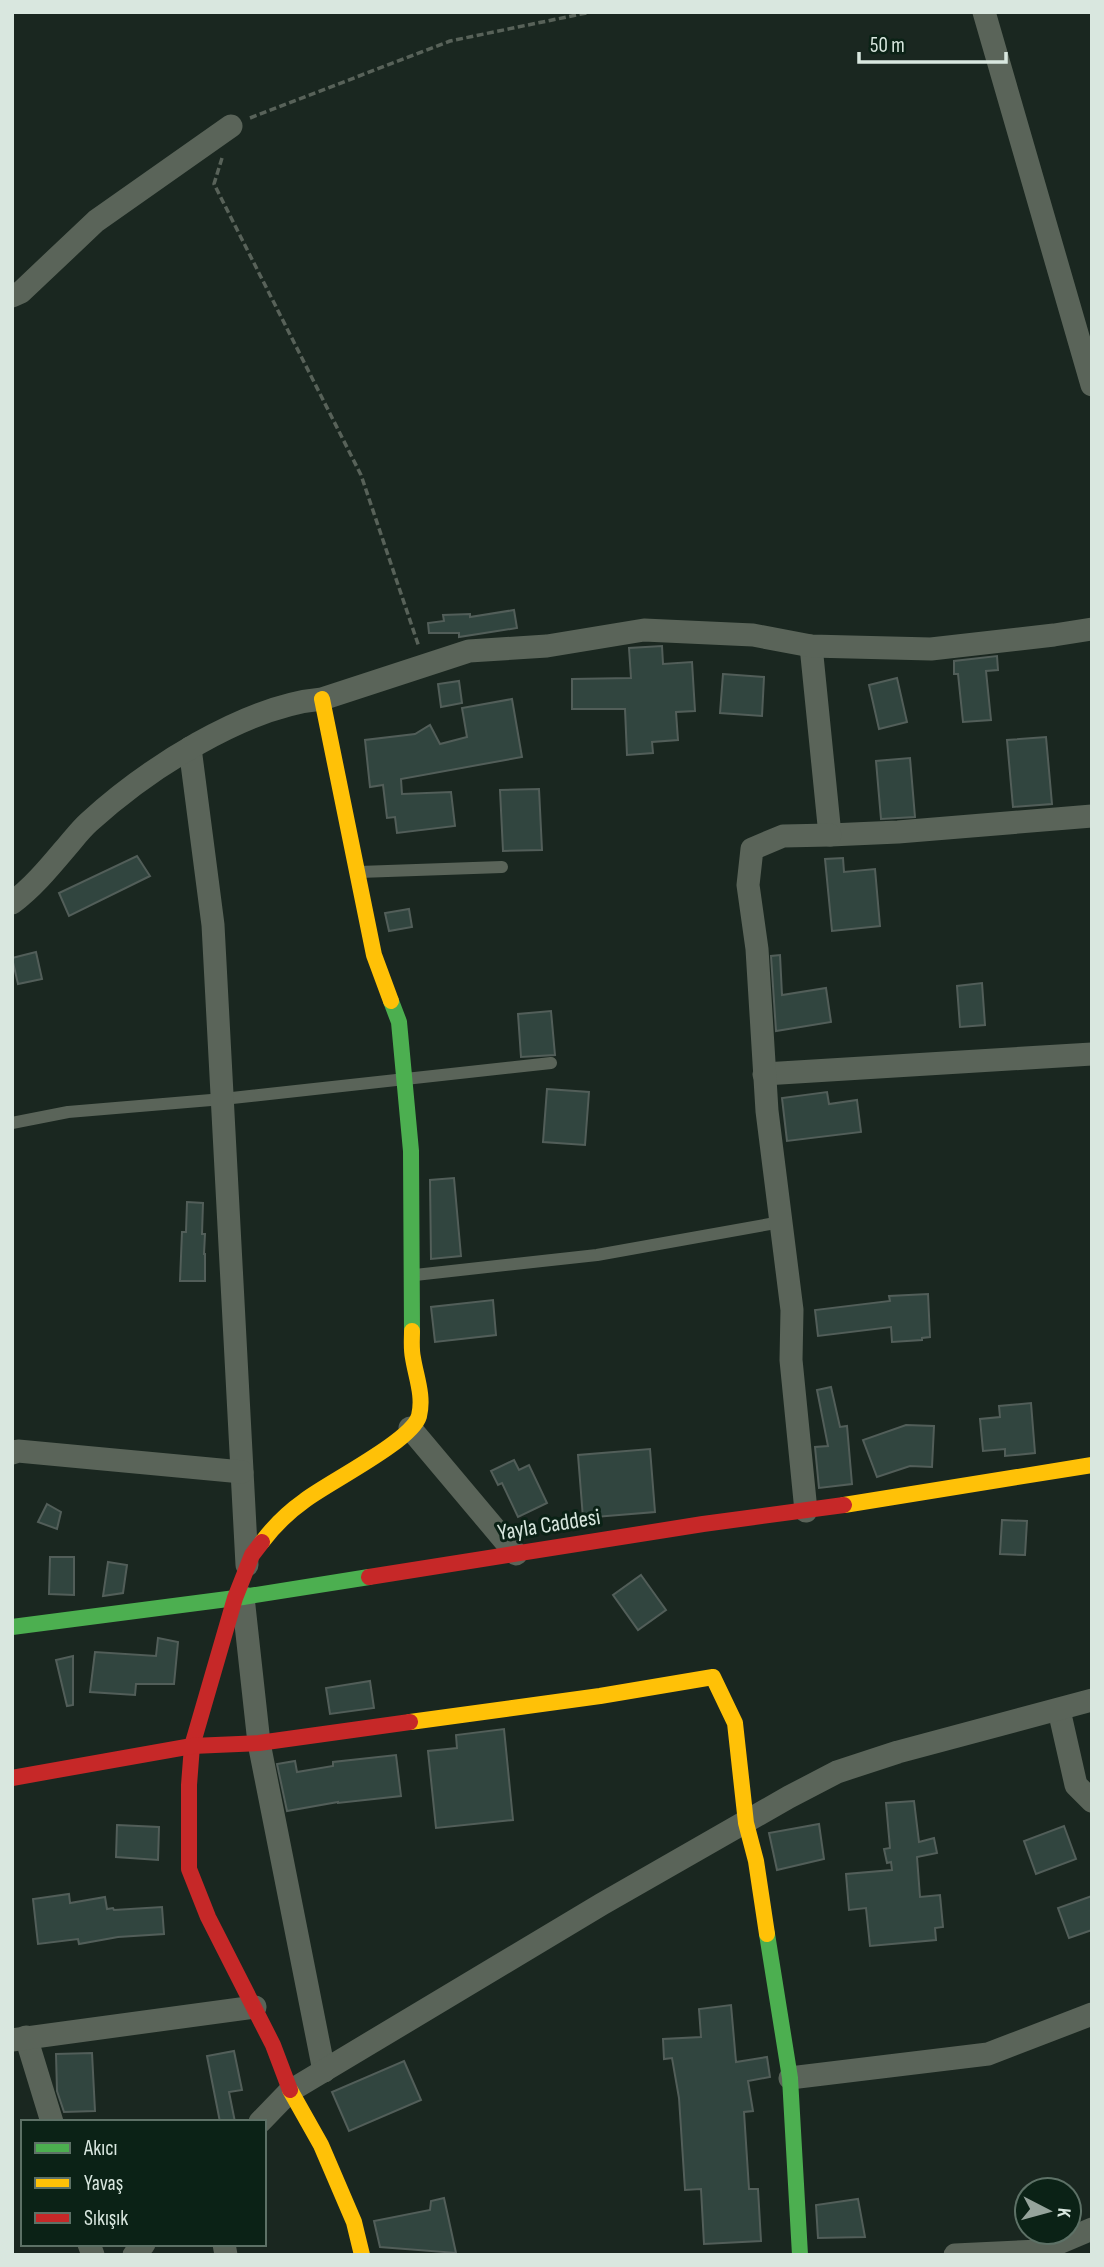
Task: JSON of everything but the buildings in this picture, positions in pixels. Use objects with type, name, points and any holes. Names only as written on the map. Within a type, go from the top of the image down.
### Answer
[{"type":"street","points":[[984,12],[1092,386]]},
{"type":"street","points":[[12,296],[21,292],[96,222],[231,125]]},
{"type":"street","points":[[12,903],[41,877],[87,823],[142,780],[190,748],[228,728],[273,710],[322,699],[470,651],[547,646],[644,630],[753,635],[811,646],[930,649],[1092,629]]},
{"type":"street","points":[[811,646],[830,835]]},
{"type":"street","points":[[322,699],[374,955],[399,1023],[411,1151],[412,1354],[421,1406],[418,1420],[397,1441],[306,1499],[276,1522],[252,1555],[192,1746],[189,1870],[208,1917],[273,2045],[290,2091],[321,2145],[354,2221],[362,2255]]},
{"type":"street","points":[[190,748],[213,925],[247,1566]]},
{"type":"street","points":[[806,1511],[792,1360],[792,1310],[764,1074],[757,949],[748,885],[752,849],[783,836],[898,832],[1092,816]]},
{"type":"street","points":[[764,1074],[1092,1054]]},
{"type":"street","points":[[410,1428],[516,1553]]},
{"type":"street","points":[[12,1453],[18,1451],[242,1472]]},
{"type":"street","name":"Yayla Caddesi","points":[[13,1622],[239,1598],[1092,1465]]},
{"type":"street","points":[[239,1598],[259,1743],[324,2071]]},
{"type":"street","points":[[12,1778],[192,1746],[259,1743],[600,1696],[713,1677],[735,1723],[746,1823],[756,1861],[790,2078],[800,2255]]},
{"type":"street","points":[[262,2120],[290,2091],[602,1904],[837,1772],[898,1752],[1092,1700]]},
{"type":"street","points":[[1059,1710],[1076,1784],[1092,1801]]},
{"type":"street","points":[[51,2120],[19,2038],[255,2007]]},
{"type":"street","points":[[790,2078],[988,2054],[1092,2014]]},
{"type":"street","points":[[955,2255],[1040,2251],[1092,2229]]},
{"type":"lane","points":[[356,872],[502,867]]},
{"type":"lane","points":[[12,1123],[68,1112],[406,1081],[551,1063]]},
{"type":"lane","points":[[411,1276],[597,1255],[781,1222]]},
{"type":"path","points":[[426,667],[361,475],[214,184],[231,125],[450,41],[591,12]]},
{"type":"traffic: fast","points":[[391,1001],[399,1022],[411,1151],[412,1331]]},
{"type":"traffic: fast","points":[[12,1627],[243,1597],[369,1577]]},
{"type":"traffic: fast","points":[[767,1934],[790,2078],[800,2255]]},
{"type":"traffic: slow","points":[[322,699],[374,955],[391,1001]]},
{"type":"traffic: slow","points":[[262,1542],[281,1520],[298,1506],[386,1449],[413,1426],[419,1416],[421,1401],[412,1355],[412,1331]]},
{"type":"traffic: slow","points":[[844,1505],[1092,1465]]},
{"type":"traffic: slow","points":[[410,1722],[600,1696],[713,1677],[735,1723],[746,1823],[756,1861],[767,1934]]},
{"type":"traffic: slow","points":[[290,2090],[321,2145],[354,2222],[362,2255]]},
{"type":"traffic: jam","points":[[369,1577],[703,1524],[844,1505]]},
{"type":"traffic: jam","points":[[262,1542],[252,1555],[235,1598],[192,1746],[189,1869],[208,1917],[273,2045],[290,2090]]},
{"type":"traffic: jam","points":[[12,1778],[192,1746],[259,1743],[410,1722]]}]
